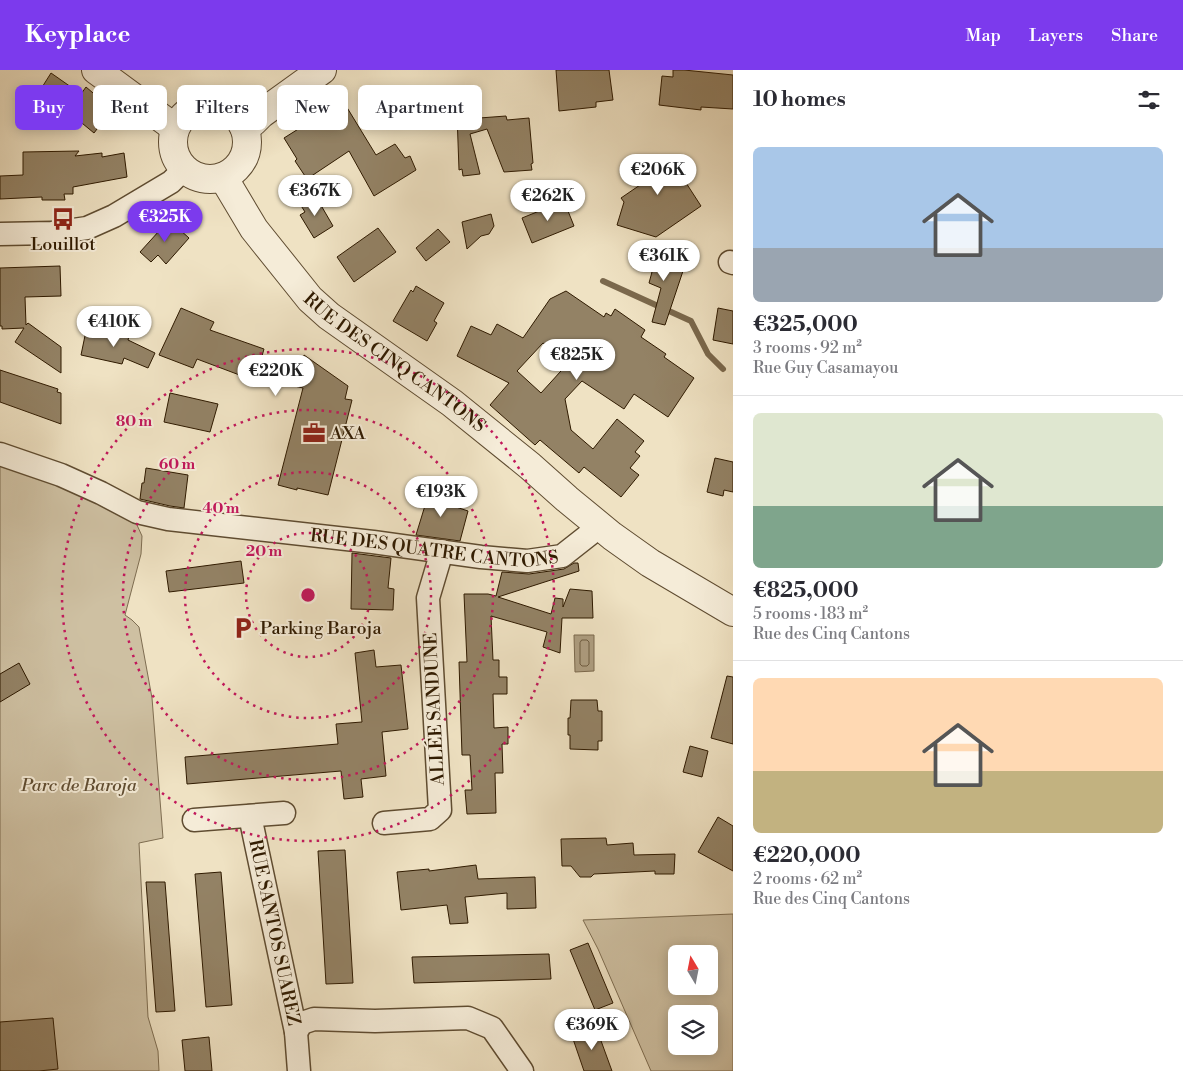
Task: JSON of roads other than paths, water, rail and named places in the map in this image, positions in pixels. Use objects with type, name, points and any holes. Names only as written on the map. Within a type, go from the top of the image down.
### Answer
[{"type":"street","points":[[96,70],[175,128]]},
{"type":"street","points":[[267,110],[322,70]]},
{"type":"street","points":[[177,124],[172,138],[173,150],[177,160],[184,169],[193,175],[213,179],[223,177],[233,171],[241,162],[247,144],[245,130]]},
{"type":"street","points":[[0,234],[52,233],[87,228],[114,216],[171,182],[184,169]]},
{"type":"street","name":"RUE DES CINQ CANTONS","points":[[223,177],[254,229],[310,299],[329,316],[452,403],[612,536],[650,563],[733,612]]},
{"type":"street","name":"RUE DES QUATRE CANTONS","points":[[0,454],[61,475],[137,512],[168,519],[374,542],[481,557],[527,561],[562,556],[590,534],[595,522]]},
{"type":"street","name":"ALLÉE SANDUNE","points":[[384,823],[430,819],[440,810],[428,598],[442,552]]},
{"type":"street","name":"RUE SANTOS SUAREZ","points":[[194,820],[284,813]]},
{"type":"street","name":"RUE SANTOS SUAREZ","points":[[250,816],[296,1032]]},
{"type":"street","name":"RUE SANTOS SUAREZ","points":[[296,1032],[302,1023],[314,1019],[375,1021],[468,1018],[492,1028],[522,1071]]},
{"type":"street","points":[[296,1032],[299,1071]]},
{"type":"water","points":[[574,635],[594,635],[594,671],[575,672]]},
{"type":"waterway","points":[[603,281],[691,321],[708,354],[723,369]]},
{"type":"place","name":"Louillot","points":[[63,219]]},
{"type":"place","name":"AXA","points":[[314,433]]},
{"type":"place","name":"Parking Baroja","points":[[243,628]]},
{"type":"park label","name":"Parc de Baroja","points":[[79,785]]}]
